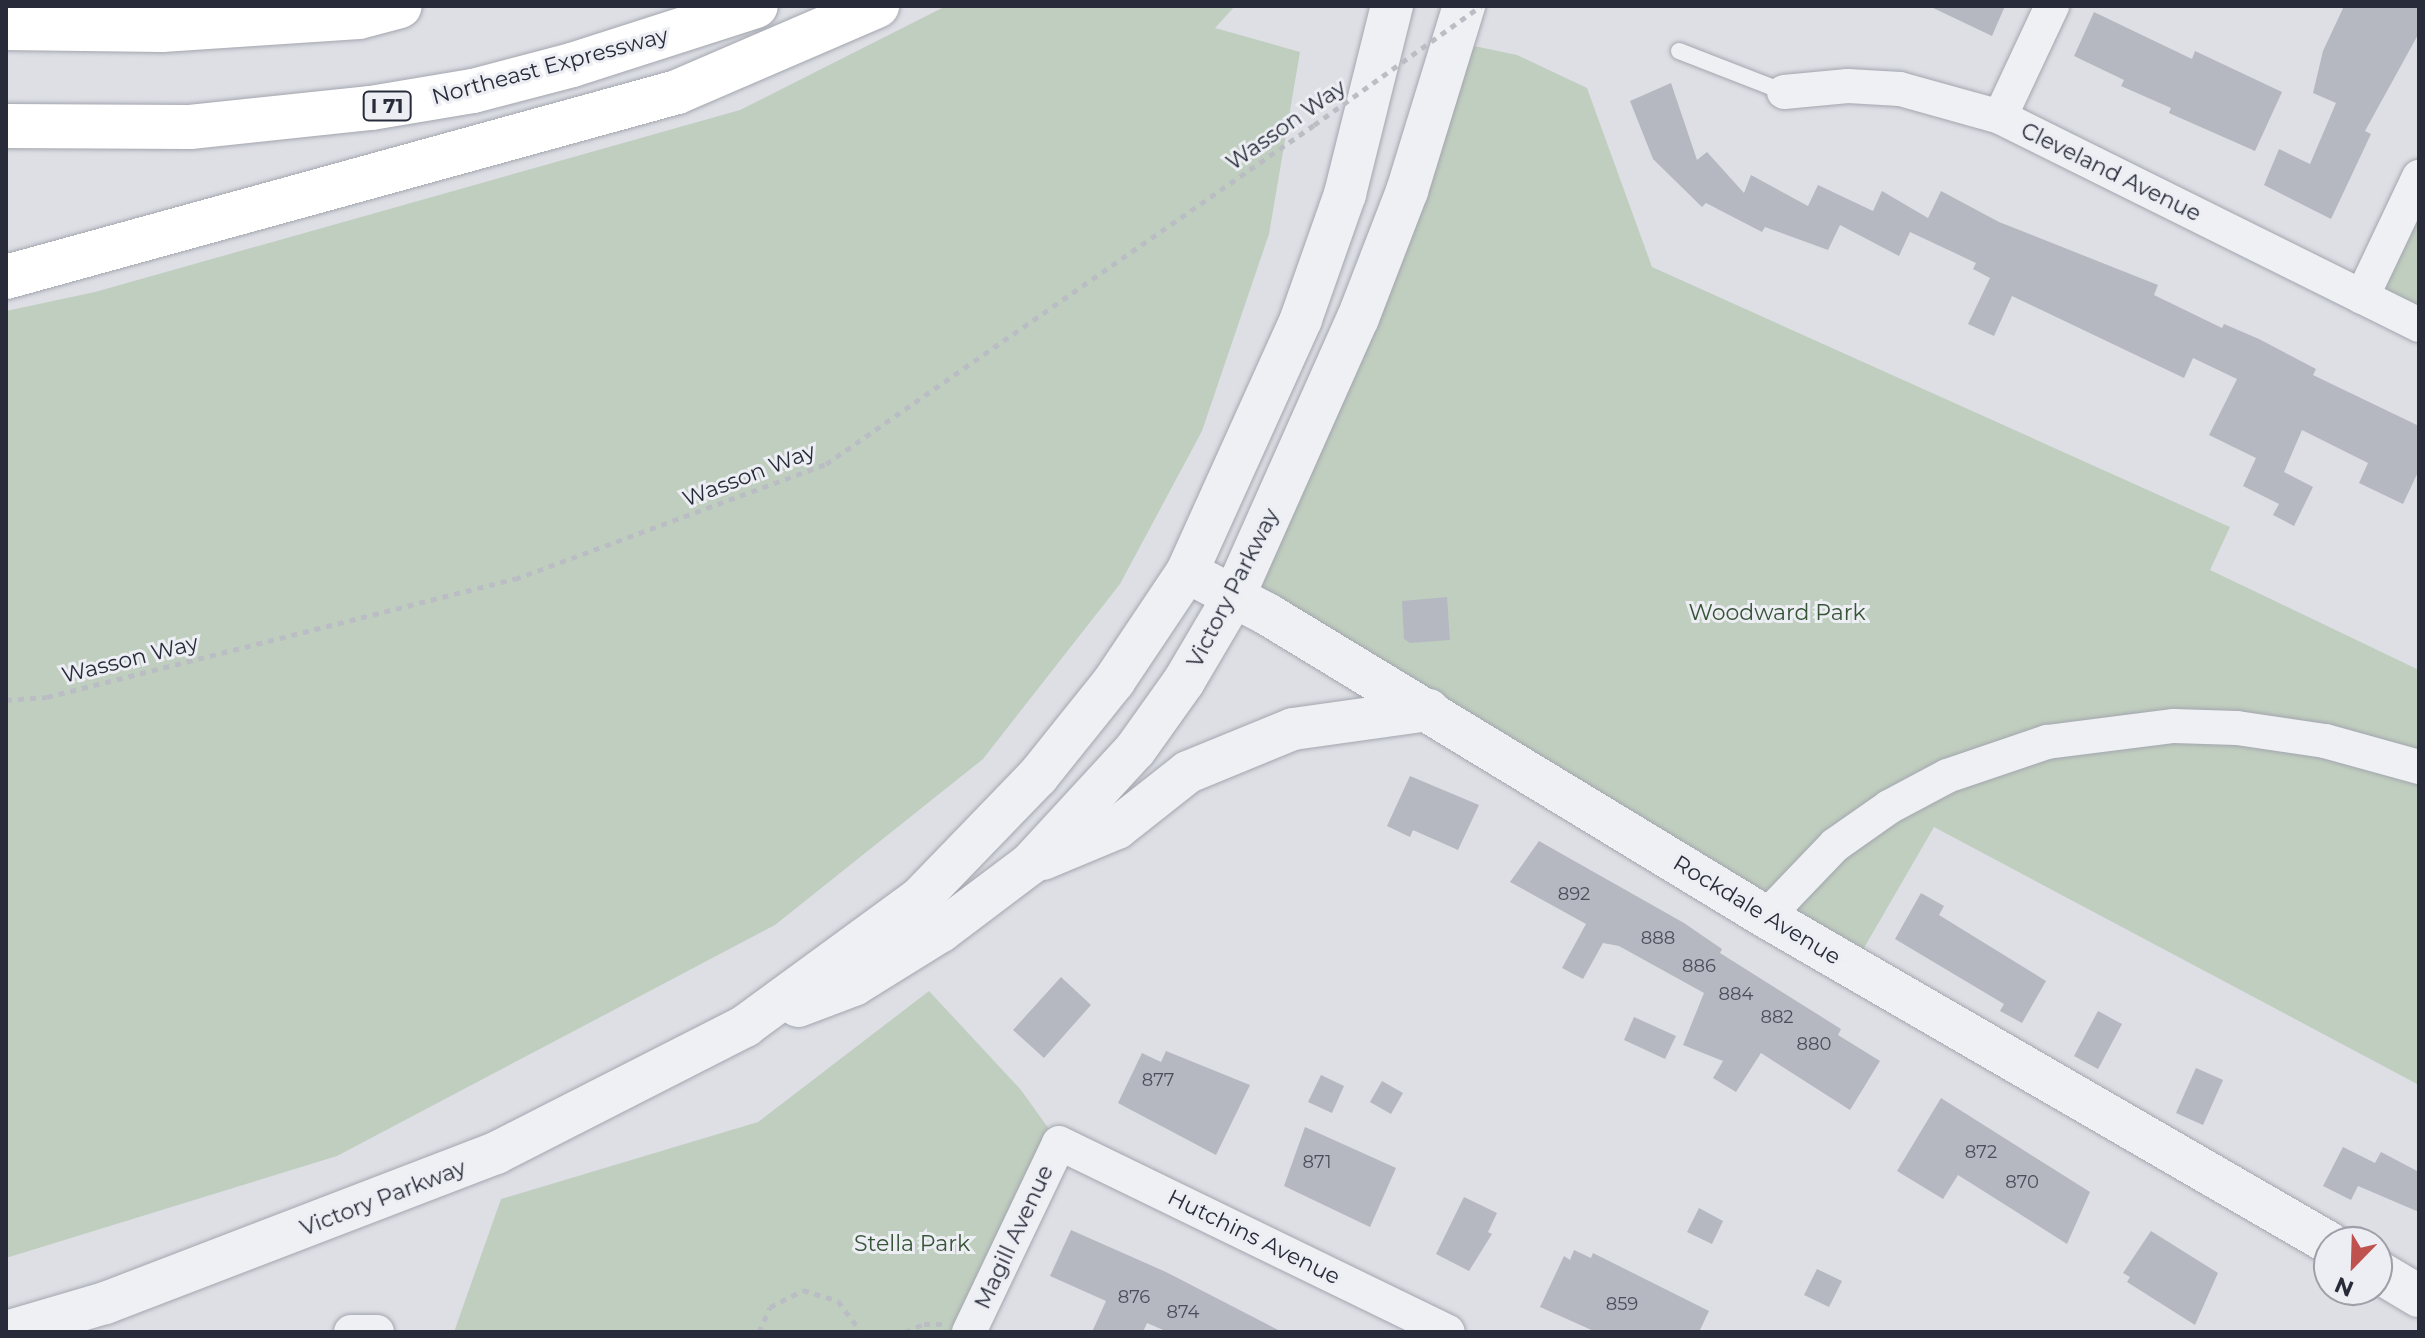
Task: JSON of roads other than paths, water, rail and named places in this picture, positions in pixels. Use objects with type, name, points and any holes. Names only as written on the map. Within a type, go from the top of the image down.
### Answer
[{"type":"highway","points":[[6,28],[162,30],[359,17],[400,6]]},
{"type":"highway","name":"Northeast Expressway","points":[[6,126],[190,127],[371,108],[558,68],[756,6]]},
{"type":"highway","points":[[6,277],[663,97],[877,6]]},
{"type":"street","name":"Victory Parkway","points":[[745,1026],[910,905],[977,842],[1114,681],[1187,572],[1301,319],[1345,194],[1392,6]]},
{"type":"street","name":"Victory Parkway","points":[[6,1332],[75,1325],[496,1153],[745,1026],[854,985],[941,931],[1030,864],[1135,750],[1184,681],[1234,596],[1358,318],[1407,191],[1464,6]]},
{"type":"street","points":[[2000,117],[2052,6]]},
{"type":"street","name":"Cleveland Avenue","points":[[1784,92],[1848,86],[1900,89],[2000,117],[2419,325]]},
{"type":"street","points":[[2362,297],[2419,177]]},
{"type":"street","name":"Rockdale Avenue","points":[[1187,572],[1234,596],[1429,710],[1766,917],[2313,1234]]},
{"type":"street","points":[[1030,864],[1117,828],[1188,772],[1293,729],[1429,710]]},
{"type":"street","points":[[1766,917],[1835,845],[1889,807],[1947,776],[2047,742],[2174,726],[2237,728],[2325,741],[2419,767]]},
{"type":"street","name":"Magill Avenue","points":[[960,1330],[1059,1143]]},
{"type":"street","name":"Hutchins Avenue","points":[[1059,1143],[1448,1332]]},
{"type":"street","points":[[2393,1281],[2419,1296]]},
{"type":"street","points":[[351,1332],[377,1332]]},
{"type":"lane","points":[[1679,51],[1784,92]]},
{"type":"park label","name":"Woodward Park","points":[[1777,613]]},
{"type":"park label","name":"Stella Park","points":[[912,1244]]}]
